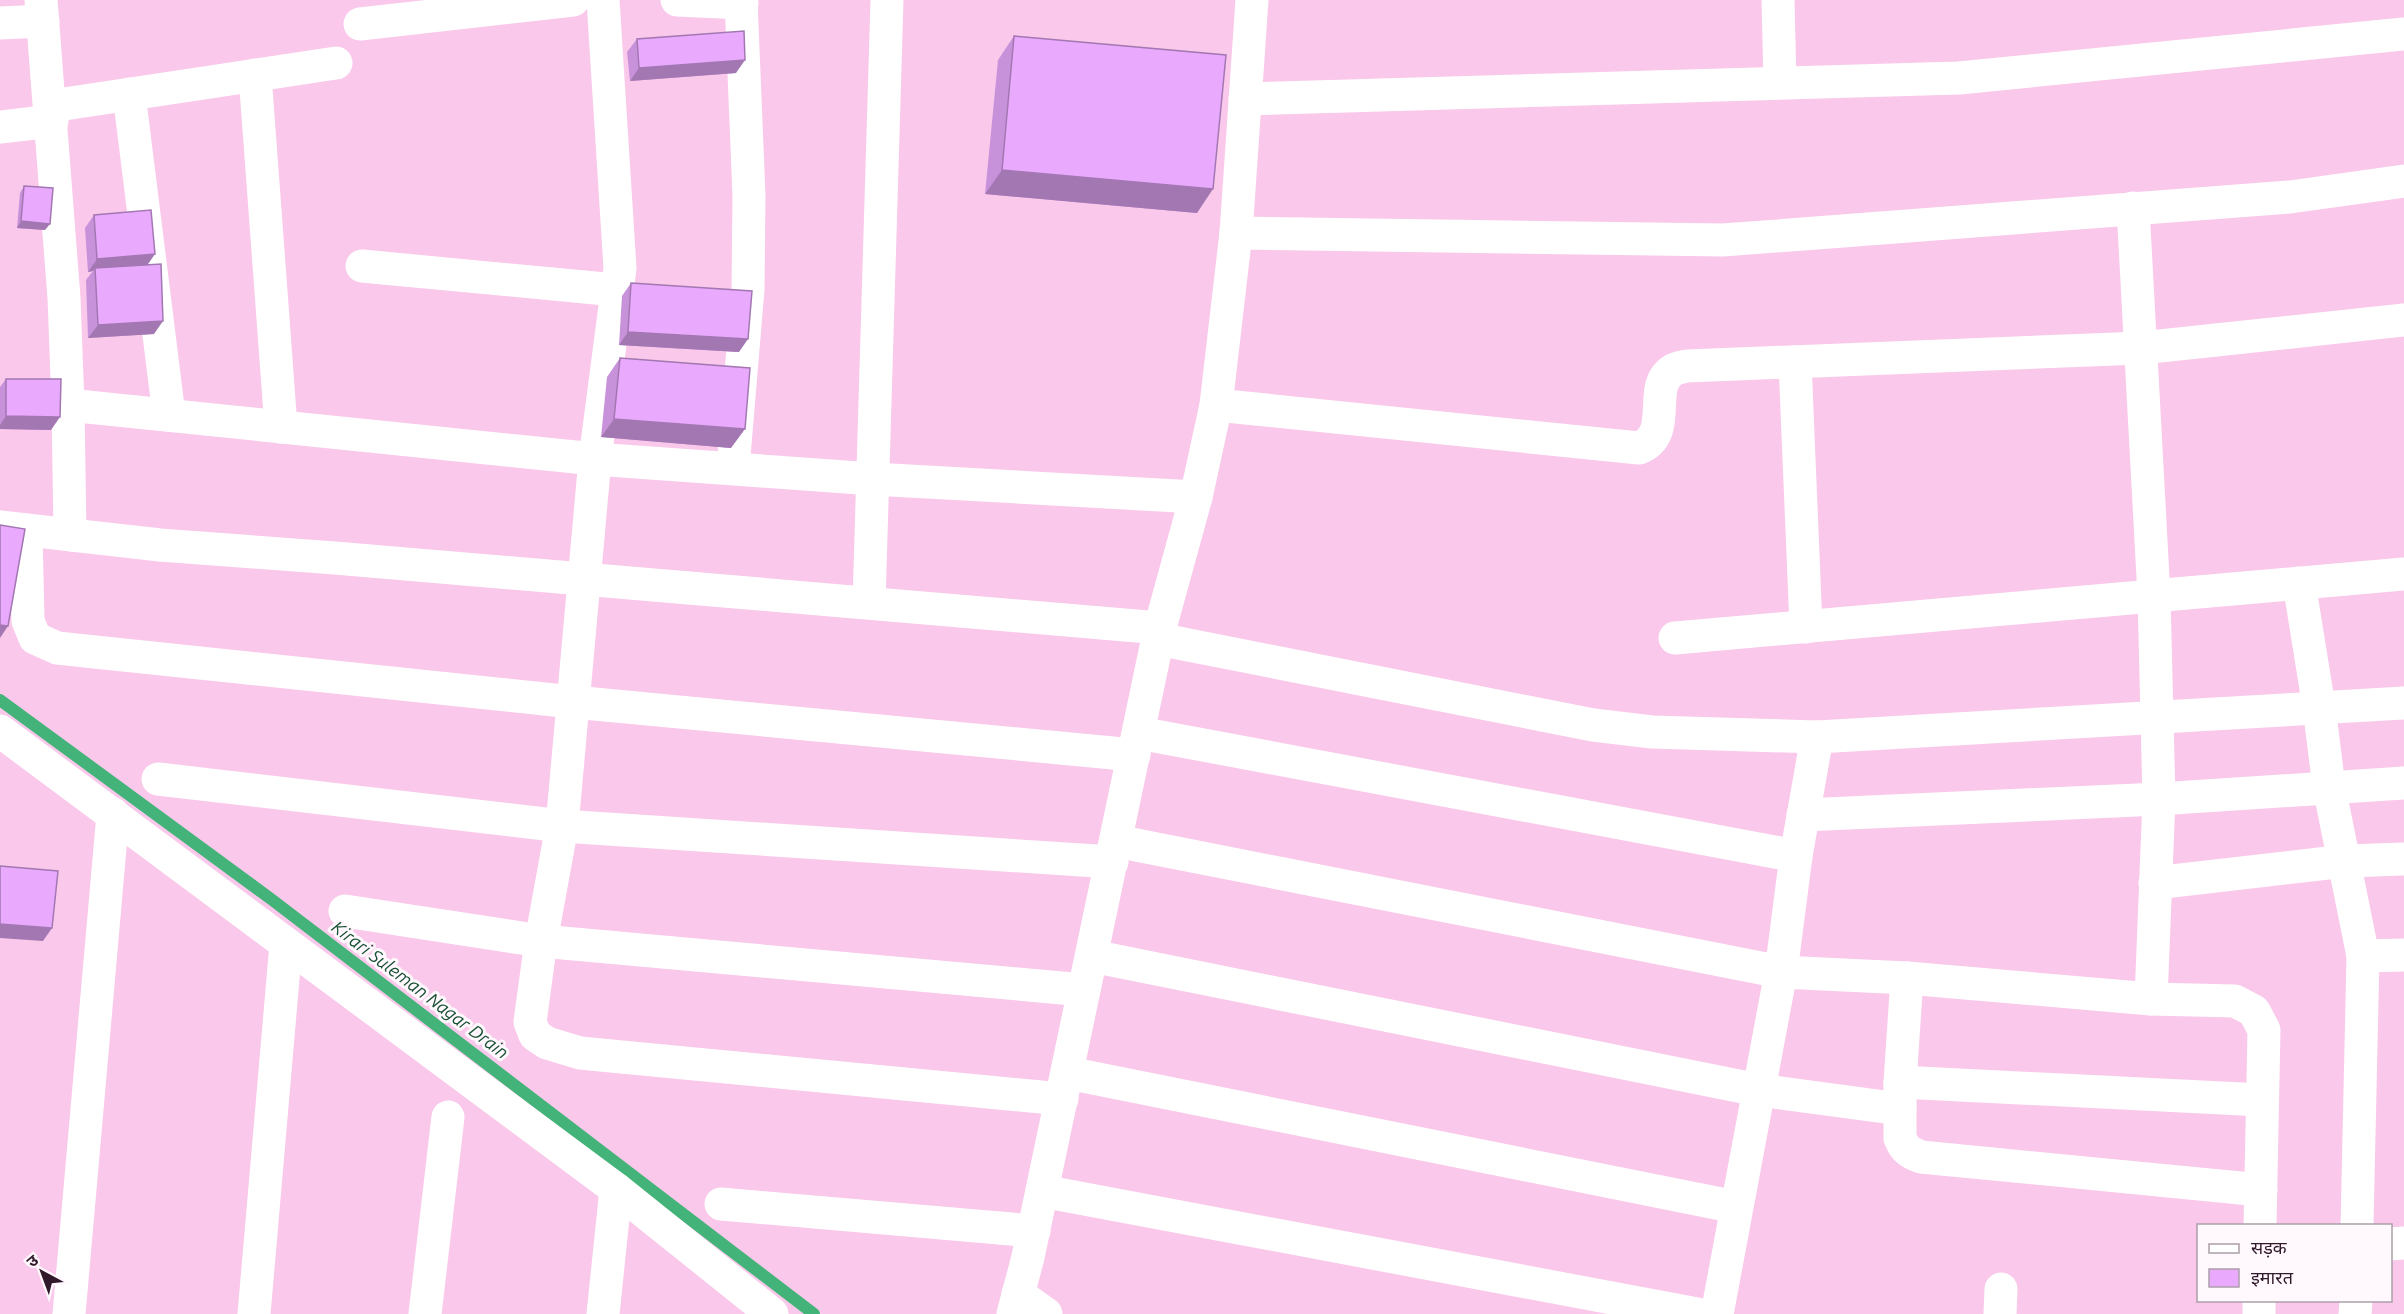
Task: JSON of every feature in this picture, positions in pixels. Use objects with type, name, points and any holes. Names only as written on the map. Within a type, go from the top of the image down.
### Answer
[{"type":"street","points":[[360,24],[573,0]]},
{"type":"street","points":[[603,0],[620,268],[595,459],[562,826],[541,941],[530,1022],[535,1035],[547,1043],[580,1053],[1065,1086],[1736,1207]]},
{"type":"street","points":[[677,0],[742,2],[749,196],[748,289],[733,468]]},
{"type":"street","points":[[869,603],[887,0]]},
{"type":"street","points":[[1046,1314],[1016,1304],[1065,1086],[1159,634],[1196,497],[1216,405],[1236,233],[1252,0]]},
{"type":"street","points":[[1778,0],[1780,83]]},
{"type":"street","points":[[0,23],[42,11],[52,114],[64,298],[70,535]]},
{"type":"street","points":[[1245,99],[1959,78],[2404,34]]},
{"type":"street","points":[[0,127],[129,94],[336,63]]},
{"type":"street","points":[[255,75],[281,427]]},
{"type":"street","points":[[129,94],[169,416]]},
{"type":"street","points":[[1236,233],[1724,240],[2290,197],[2404,181]]},
{"type":"street","points":[[2133,208],[2154,596],[2159,799],[2151,999]]},
{"type":"street","points":[[362,266],[616,290]]},
{"type":"street","points":[[1216,405],[1639,448],[1649,444],[1656,435],[1663,382],[1672,370],[1687,366],[2141,348],[2404,320]]},
{"type":"street","points":[[1795,362],[1806,627]]},
{"type":"street","points":[[68,405],[595,459],[873,479],[1196,497]]},
{"type":"street","points":[[1796,856],[1136,744],[573,702],[57,648],[35,638],[28,621],[13,529],[160,545],[869,603],[1159,634],[1593,725],[1652,732],[1817,737],[2404,703]]},
{"type":"street","points":[[1675,638],[2404,574]]},
{"type":"street","points":[[2299,583],[2329,787],[2363,956],[2357,1224]]},
{"type":"street","points":[[0,731],[616,1189],[772,1314]]},
{"type":"street","points":[[1716,1314],[1781,972],[1796,856],[1817,737]]},
{"type":"street","points":[[158,779],[562,826],[1114,851],[1781,972],[1906,978],[2151,999],[2235,1001],[2254,1011],[2264,1030],[2260,1224]]},
{"type":"street","points":[[1803,815],[2159,799],[2404,783]]},
{"type":"street","points":[[69,1314],[113,814]]},
{"type":"street","points":[[2156,883],[2345,861],[2404,859]]},
{"type":"street","points":[[345,911],[541,941],[1084,990]]},
{"type":"street","points":[[254,1314],[286,944]]},
{"type":"street","points":[[2363,956],[2404,955]]},
{"type":"street","points":[[1092,956],[1758,1090],[1900,1095],[2262,1100]]},
{"type":"street","points":[[1906,978],[1900,1138],[1903,1146],[1910,1153],[1921,1157],[2261,1190]]},
{"type":"street","points":[[425,1314],[448,1117]]},
{"type":"street","points":[[603,1314],[616,1189]]},
{"type":"street","points":[[1042,1191],[1697,1314]]},
{"type":"street","points":[[721,1203],[1034,1231]]},
{"type":"building","points":[[744,31],[745,60],[639,68],[637,39]]},
{"type":"building","points":[[1014,36],[1226,55],[1213,189],[1002,170]]},
{"type":"building","points":[[24,186],[53,188],[50,224],[21,221]]},
{"type":"building","points":[[151,210],[155,254],[97,259],[94,215]]},
{"type":"building","points":[[161,264],[163,321],[98,325],[95,268]]},
{"type":"building","points":[[631,283],[752,291],[748,339],[628,332]]},
{"type":"building","points":[[620,358],[750,368],[745,429],[614,419]]},
{"type":"building","points":[[6,379],[61,379],[60,417],[6,416]]},
{"type":"building","points":[[0,525],[25,529],[8,626],[0,625]]},
{"type":"building","points":[[0,866],[58,871],[52,928],[0,924]]},
{"type":"waterway","name":"Kirari Suleman Nagar Drain","points":[[0,700],[271,899],[814,1314]]}]
